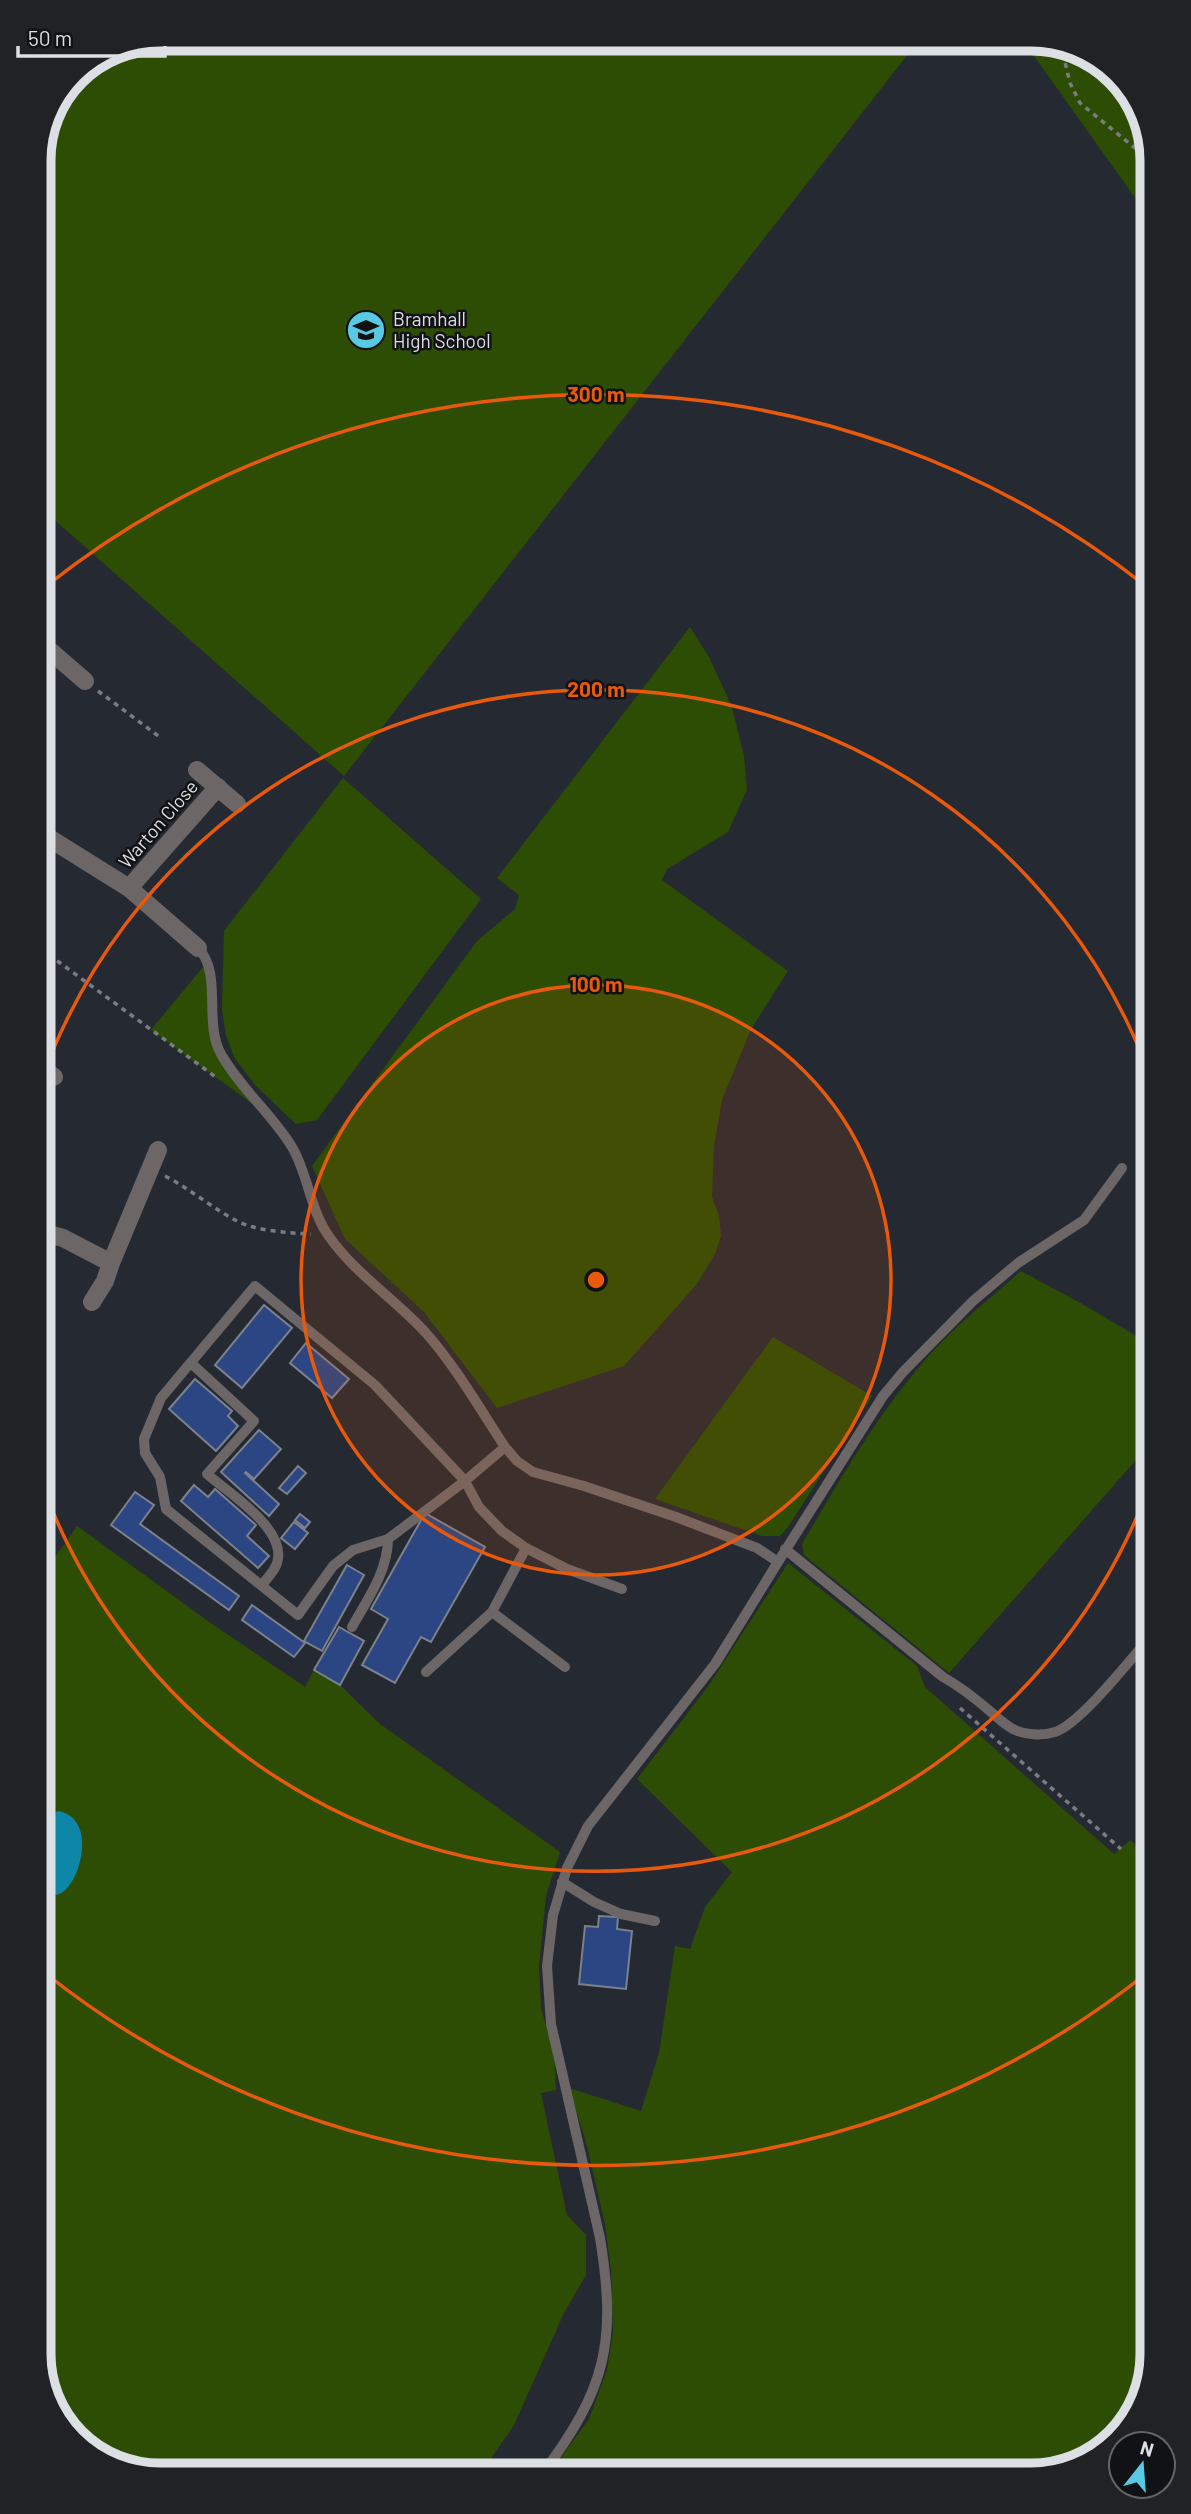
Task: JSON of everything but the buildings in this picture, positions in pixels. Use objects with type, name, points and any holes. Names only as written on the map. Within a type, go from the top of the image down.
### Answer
[{"type":"street","points":[[51,651],[85,681]]},
{"type":"street","name":"Warton Close","points":[[198,770],[237,804]]},
{"type":"street","name":"Warton Close","points":[[130,888],[218,787]]},
{"type":"street","points":[[51,839],[130,888],[198,947]]},
{"type":"street","points":[[92,1302],[105,1281],[158,1150]]},
{"type":"street","points":[[51,1235],[111,1263]]},
{"type":"lane","points":[[198,947],[208,961],[212,1015],[219,1052],[294,1150],[315,1209],[328,1235],[357,1267],[428,1335],[517,1461],[533,1472],[597,1490],[757,1548],[778,1562]]},
{"type":"lane","points":[[550,2463],[585,2412],[606,2350],[607,2328],[605,2269],[600,2238],[551,2024],[547,1966],[549,1935],[562,1882],[578,1843],[715,1664],[876,1406],[903,1372],[974,1301],[1018,1263],[1084,1220],[1122,1168]]},
{"type":"lane","points":[[505,1447],[465,1481],[388,1539],[352,1550],[333,1566],[298,1615],[166,1509],[160,1477],[145,1453],[144,1439],[161,1398],[255,1286],[375,1385],[465,1481],[479,1507],[502,1531],[526,1548],[567,1569],[622,1589]]},
{"type":"lane","points":[[191,1363],[254,1421],[207,1474],[270,1529],[279,1548],[277,1565],[262,1586]]},
{"type":"lane","points":[[352,1627],[384,1566],[388,1539]]},
{"type":"lane","points":[[426,1672],[492,1612],[526,1548]]},
{"type":"lane","points":[[785,1549],[1011,1729],[1041,1735],[1068,1725],[1140,1648]]},
{"type":"lane","points":[[492,1612],[565,1667]]},
{"type":"lane","points":[[562,1882],[594,1902],[621,1914],[655,1921]]},
{"type":"path","points":[[1063,56],[1070,83],[1080,103],[1139,151]]},
{"type":"path","points":[[85,681],[161,738]]},
{"type":"path","points":[[51,956],[223,1083]]},
{"type":"path","points":[[151,1169],[192,1191],[237,1221],[283,1233],[328,1235]]},
{"type":"path","points":[[956,1705],[1121,1849]]},
{"type":"green space","name":"Bramhall High School","points":[[160,51],[910,51],[344,776],[51,517],[51,153],[59,118],[69,99],[99,69],[138,53]]},
{"type":"green space","points":[[1031,51],[1053,53],[1079,62],[1092,69],[1118,93],[1132,118],[1138,138],[1140,205]]},
{"type":"green space","points":[[690,627],[710,659],[732,707],[744,756],[747,790],[728,832],[667,869],[662,880],[788,971],[751,1029],[722,1100],[714,1146],[712,1197],[719,1216],[721,1236],[715,1254],[697,1284],[624,1366],[497,1408],[424,1312],[345,1239],[312,1166],[477,941],[515,909],[519,895],[497,878]]},
{"type":"green space","points":[[343,778],[481,899],[317,1120],[296,1124],[257,1087],[235,1059],[226,1036],[222,1009],[224,931]]},
{"type":"green space","points":[[208,961],[215,1036],[265,1113],[151,1030]]},
{"type":"green space","points":[[1021,1271],[1140,1338],[1140,1455],[949,1673],[804,1555],[802,1544],[863,1443],[897,1395],[955,1329]]},
{"type":"green space","points":[[773,1337],[872,1396],[788,1527],[780,1536],[762,1536],[655,1499]]},
{"type":"green space","points":[[77,1526],[212,1624],[305,1687],[314,1670],[340,1685],[380,1724],[560,1852],[546,1896],[539,1966],[541,2008],[554,2053],[556,2090],[541,2093],[567,2215],[586,2235],[586,2275],[564,2313],[514,2425],[488,2463],[153,2463],[125,2457],[99,2445],[73,2421],[65,2409],[53,2376],[51,2354],[51,1563]]},
{"type":"green space","points":[[788,1563],[917,1666],[925,1687],[1114,1854],[1130,1840],[1140,1849],[1140,2354],[1138,2376],[1122,2415],[1103,2436],[1086,2449],[1053,2461],[1031,2463],[557,2463],[589,2419],[607,2370],[613,2333],[611,2270],[605,2224],[586,2142],[569,2088],[641,2111],[659,2053],[675,1946],[690,1949],[705,1907],[732,1872],[637,1779],[709,1685]]},
{"type":"water","points":[[58,1811],[71,1816],[82,1838],[79,1867],[73,1879],[67,1889],[53,1895],[51,1894],[51,1815]]},
{"type":"place","name":"Bramhall High School","points":[[366,330]]}]
